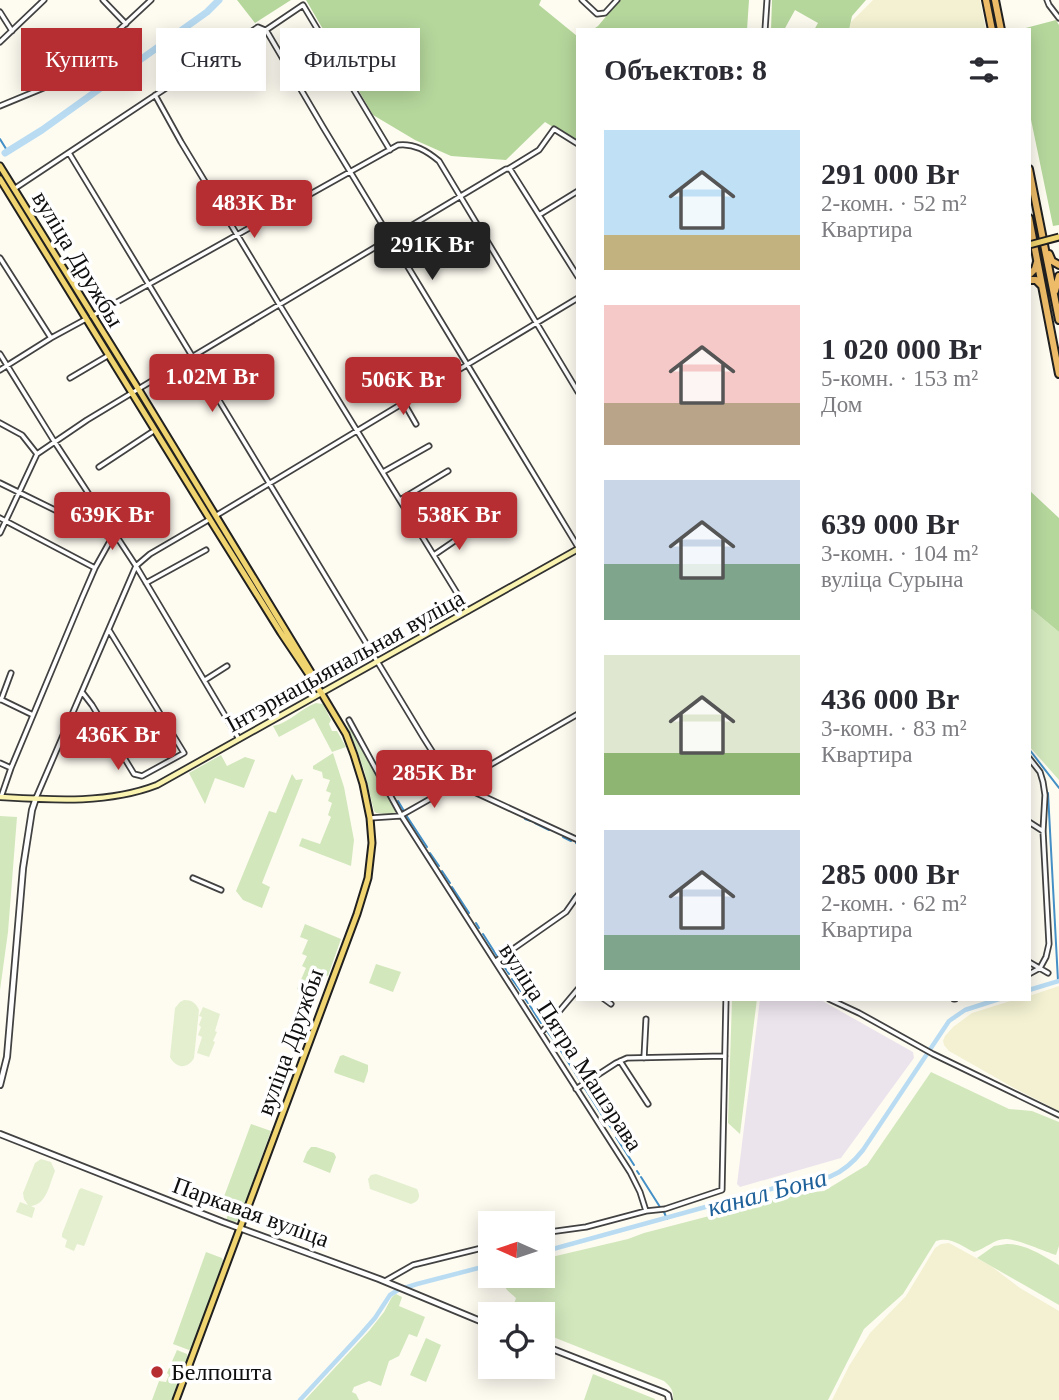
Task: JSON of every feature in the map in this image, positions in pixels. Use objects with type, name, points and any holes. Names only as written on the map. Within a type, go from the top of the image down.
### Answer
[{"type":"highway","points":[[986,0],[992,28]]},
{"type":"highway","points":[[995,0],[1001,28]]},
{"type":"highway","points":[[1031,179],[1059,320]]},
{"type":"highway","points":[[1031,227],[1059,374]]},
{"type":"highway","points":[[1045,246],[1052,261],[1059,265]]},
{"type":"highway","points":[[1031,274],[1038,260]]},
{"type":"highway","points":[[1055,297],[1059,276]]},
{"type":"highway","points":[[1031,278],[1043,288]]},
{"type":"main road","name":"вуліца Дружбы","points":[[0,166],[64,281],[89,317]]},
{"type":"main road","name":"вуліца Дружбы","points":[[0,176],[38,227],[112,355],[133,389],[139,390],[312,672],[322,694]]},
{"type":"main road","points":[[1031,244],[1059,237]]},
{"type":"main road","name":"вуліца Дружбы","points":[[112,355],[187,482],[346,734],[363,784],[370,818],[372,851],[364,891],[176,1400]]},
{"type":"main road","points":[[133,394],[138,395],[161,426]]},
{"type":"main road","points":[[187,482],[208,511],[216,515]]},
{"type":"main road","points":[[210,519],[216,520],[237,549]]},
{"type":"main road","name":"Інтэрнацыянальная вуліца","points":[[1,797],[94,799],[135,793],[157,785],[576,549]]},
{"type":"street","points":[[0,42],[44,0]]},
{"type":"street","points":[[103,0],[126,24]]},
{"type":"street","points":[[0,106],[58,82],[78,68],[150,0]]},
{"type":"street","points":[[582,0],[597,15],[605,13],[617,0]]},
{"type":"street","points":[[765,28],[766,0]]},
{"type":"street","points":[[1047,0],[1059,18]]},
{"type":"street","points":[[390,150],[303,5],[266,30],[576,545]]},
{"type":"street","points":[[0,12],[12,32]]},
{"type":"street","points":[[0,197],[161,91]]},
{"type":"street","points":[[155,95],[356,431],[468,611]]},
{"type":"street","points":[[0,533],[3,519],[37,454],[54,441],[539,150],[554,130],[576,143]]},
{"type":"street","points":[[0,370],[51,338],[398,145],[409,144],[430,153],[439,161],[576,389]]},
{"type":"street","points":[[68,153],[442,767],[457,784],[576,839]]},
{"type":"street","points":[[508,169],[523,188],[576,274]]},
{"type":"street","points":[[539,215],[576,192]]},
{"type":"street","points":[[0,258],[51,338]]},
{"type":"street","points":[[570,265],[576,262]]},
{"type":"street","points":[[0,1085],[7,1057],[23,869],[32,810],[136,566],[150,554],[576,299]]},
{"type":"street","points":[[0,354],[113,536],[136,566],[239,740]]},
{"type":"street","points":[[70,378],[112,355]]},
{"type":"street","points":[[404,403],[416,424]]},
{"type":"street","points":[[0,423],[22,435],[37,454]]},
{"type":"street","points":[[99,467],[152,432]]},
{"type":"street","points":[[383,472],[429,446]]},
{"type":"street","points":[[400,500],[448,471]]},
{"type":"street","points":[[0,483],[113,536]]},
{"type":"street","points":[[416,527],[454,503]]},
{"type":"street","points":[[3,519],[95,568]]},
{"type":"street","points":[[433,555],[472,529]]},
{"type":"street","points":[[1,797],[10,768],[95,568],[113,536]]},
{"type":"street","points":[[146,583],[206,550]]},
{"type":"street","points":[[82,692],[134,774],[142,776],[184,753],[109,630]]},
{"type":"street","points":[[205,680],[227,666]]},
{"type":"street","points":[[11,673],[0,700],[33,715]]},
{"type":"street","points":[[370,818],[401,815],[576,715]]},
{"type":"street","name":"вуліца Пятра Машэрава","points":[[349,720],[401,815],[630,1172],[646,1212]]},
{"type":"street","points":[[1031,761],[1044,782],[1043,831],[1049,944],[1040,968],[1031,973]]},
{"type":"street","points":[[0,763],[10,768]]},
{"type":"street","points":[[1031,823],[1043,831]]},
{"type":"street","points":[[193,878],[221,890]]},
{"type":"street","points":[[496,961],[566,912],[576,898]]},
{"type":"street","points":[[1031,963],[1048,973]]},
{"type":"street","points":[[541,1033],[576,991]]},
{"type":"street","points":[[607,1001],[611,1004]]},
{"type":"street","points":[[555,1231],[665,1209],[722,1190],[726,1001]]},
{"type":"street","points":[[834,1001],[933,1054],[1059,1115]]},
{"type":"street","points":[[644,1058],[646,1019]]},
{"type":"street","points":[[576,1089],[627,1058],[725,1056]]},
{"type":"street","points":[[620,1061],[648,1104]]},
{"type":"street","name":"Паркавая вуліца","points":[[0,1134],[240,1228],[386,1281],[478,1320]]},
{"type":"street","points":[[386,1281],[413,1265],[478,1249]]},
{"type":"street","points":[[555,1350],[665,1393],[669,1400]]},
{"type":"shaded area","points":[[873,0],[980,0],[986,28],[850,28],[851,22]]},
{"type":"shaded area","points":[[1059,986],[1059,1111],[949,1051],[943,1041],[953,1027],[972,1013],[1011,1001],[1031,1001],[1031,995]]},
{"type":"shaded area","points":[[760,1001],[823,1001],[913,1052],[914,1058],[841,1158],[740,1187],[737,1184]]},
{"type":"shaded area","points":[[949,1243],[991,1266],[1020,1288],[1059,1311],[1059,1400],[832,1400],[870,1333],[906,1296],[935,1248]]},
{"type":"green space","points":[[237,0],[291,0],[255,23]]},
{"type":"green space","points":[[306,0],[541,0],[539,5],[576,35],[576,141],[545,122],[506,160],[451,156],[415,140],[373,115],[359,91],[420,91],[420,28],[322,28]]},
{"type":"green space","points":[[620,0],[749,0],[747,28],[595,28]]},
{"type":"green space","points":[[772,0],[866,0],[852,16],[849,28],[815,28],[818,23],[795,10],[785,28],[771,28]]},
{"type":"green space","points":[[1056,20],[1059,25],[1059,225],[1053,226],[1031,120],[1031,28],[1026,28]]},
{"type":"green space","points":[[1031,492],[1059,518],[1059,632],[1031,609]]},
{"type":"green space","points":[[1031,609],[1059,632],[1059,780],[1031,748]]},
{"type":"green space","points":[[316,703],[323,704],[331,720],[329,724],[332,731],[337,731],[346,747],[332,752],[314,718],[279,737],[273,726]]},
{"type":"green space","points":[[349,720],[395,810],[393,815],[374,811],[364,770],[346,722]]},
{"type":"green space","points":[[333,753],[344,787],[354,840],[351,866],[299,846],[302,838],[320,844],[331,817],[328,815],[332,803],[328,801],[331,793],[326,791],[330,780],[323,778],[322,772],[313,769],[313,766]]},
{"type":"green space","points":[[221,755],[227,766],[245,757],[255,760],[244,788],[215,778],[205,804],[189,773]]},
{"type":"green space","points":[[292,774],[296,780],[303,779],[262,883],[270,887],[262,908],[243,900],[236,891],[269,811],[276,813]]},
{"type":"green space","points":[[0,816],[17,817],[8,932],[0,990]]},
{"type":"green space","points":[[305,924],[341,939],[328,976],[317,972],[308,994],[297,989],[306,968],[302,966],[307,956],[302,954],[308,940],[300,937]]},
{"type":"green space","points":[[376,964],[401,972],[393,992],[369,983]]},
{"type":"green space","points":[[184,1000],[193,1002],[199,1010],[194,1058],[189,1064],[182,1066],[175,1064],[170,1057],[175,1008]]},
{"type":"green space","points":[[732,1001],[757,1001],[740,1134],[728,1123]]},
{"type":"green space","points":[[203,1007],[220,1014],[209,1057],[197,1053],[202,1037],[198,1035],[202,1017],[199,1016]]},
{"type":"green space","points":[[340,1056],[368,1065],[364,1083],[335,1073]]},
{"type":"green space","points":[[931,1072],[1009,1109],[1032,1111],[1059,1122],[1059,1246],[1056,1255],[1006,1239],[974,1252],[951,1241],[936,1241],[903,1294],[864,1329],[828,1400],[673,1400],[672,1389],[664,1381],[555,1338],[555,1302],[515,1302],[516,1298],[506,1288],[555,1288],[555,1256],[794,1194],[824,1191],[867,1165]]},
{"type":"green space","points":[[251,1124],[271,1131],[239,1220],[233,1223],[226,1220],[231,1206],[222,1202]]},
{"type":"green space","points":[[311,1147],[334,1153],[336,1157],[330,1173],[303,1162]]},
{"type":"green space","points":[[41,1159],[51,1162],[55,1171],[44,1198],[31,1206],[35,1208],[32,1218],[16,1212],[20,1202],[28,1205],[23,1193],[35,1163]]},
{"type":"green space","points":[[376,1174],[417,1189],[417,1200],[411,1204],[370,1189],[368,1179]]},
{"type":"green space","points":[[81,1188],[103,1196],[84,1246],[77,1244],[74,1251],[65,1247],[67,1240],[62,1234]]},
{"type":"green space","points":[[1007,1244],[1028,1248],[1059,1265],[1059,1305],[977,1258],[994,1246]]},
{"type":"green space","points":[[206,1252],[222,1258],[223,1261],[189,1350],[173,1344]]},
{"type":"green space","points":[[396,1294],[402,1297],[399,1306],[425,1317],[417,1337],[409,1334],[399,1356],[389,1361],[381,1386],[369,1381],[354,1387],[352,1392],[359,1400],[305,1400],[369,1331]]},
{"type":"green space","points":[[426,1338],[441,1345],[426,1382],[410,1375]]},
{"type":"green space","points":[[177,1350],[187,1354],[188,1359],[173,1398],[152,1400],[159,1381],[166,1382]]},
{"type":"green space","points":[[593,1374],[655,1399],[655,1400],[584,1400]]},
{"type":"waterway","points":[[5,153],[42,130],[207,12],[219,0]]},
{"type":"waterway","points":[[0,139],[8,152]]},
{"type":"waterway","points":[[1031,752],[1059,788]]},
{"type":"waterway","points":[[1048,793],[1058,981]]},
{"type":"waterway","points":[[398,801],[404,811]]},
{"type":"waterway","points":[[406,815],[427,847]]},
{"type":"waterway","points":[[525,819],[531,821]]},
{"type":"waterway","points":[[535,823],[549,830]]},
{"type":"waterway","points":[[563,837],[571,841]]},
{"type":"waterway","points":[[430,853],[439,866]]},
{"type":"waterway","points":[[442,871],[450,883]]},
{"type":"waterway","points":[[452,887],[469,913]]},
{"type":"waterway","points":[[571,901],[574,896]]},
{"type":"waterway","points":[[476,923],[479,928]]},
{"type":"waterway","points":[[483,934],[497,956]]},
{"type":"waterway","points":[[516,945],[524,939]]},
{"type":"waterway","points":[[504,953],[511,948]]},
{"type":"waterway","points":[[501,962],[509,974]]},
{"type":"waterway","points":[[512,979],[522,993]]},
{"type":"waterway","name":"канал Бона","points":[[1031,989],[1059,981]]},
{"type":"waterway","points":[[524,997],[528,1003]]},
{"type":"waterway","name":"канал Бона","points":[[555,1248],[782,1186],[817,1181],[836,1174],[863,1150],[949,1021],[965,1010],[993,1001]]},
{"type":"waterway","points":[[530,1006],[541,1023]]},
{"type":"waterway","points":[[547,1031],[558,1046]]},
{"type":"waterway","points":[[561,1051],[581,1082]]},
{"type":"waterway","points":[[584,1087],[605,1120]]},
{"type":"waterway","points":[[608,1123],[613,1131]]},
{"type":"waterway","points":[[616,1137],[634,1165]]},
{"type":"waterway","points":[[641,1177],[660,1207]]},
{"type":"waterway","name":"канал Бона","points":[[664,1212],[667,1219]]},
{"type":"waterway","name":"канал Бона","points":[[300,1400],[375,1318],[390,1295],[417,1284],[478,1268]]},
{"type":"place","name":"Белпошта","points":[[157,1372]]}]
